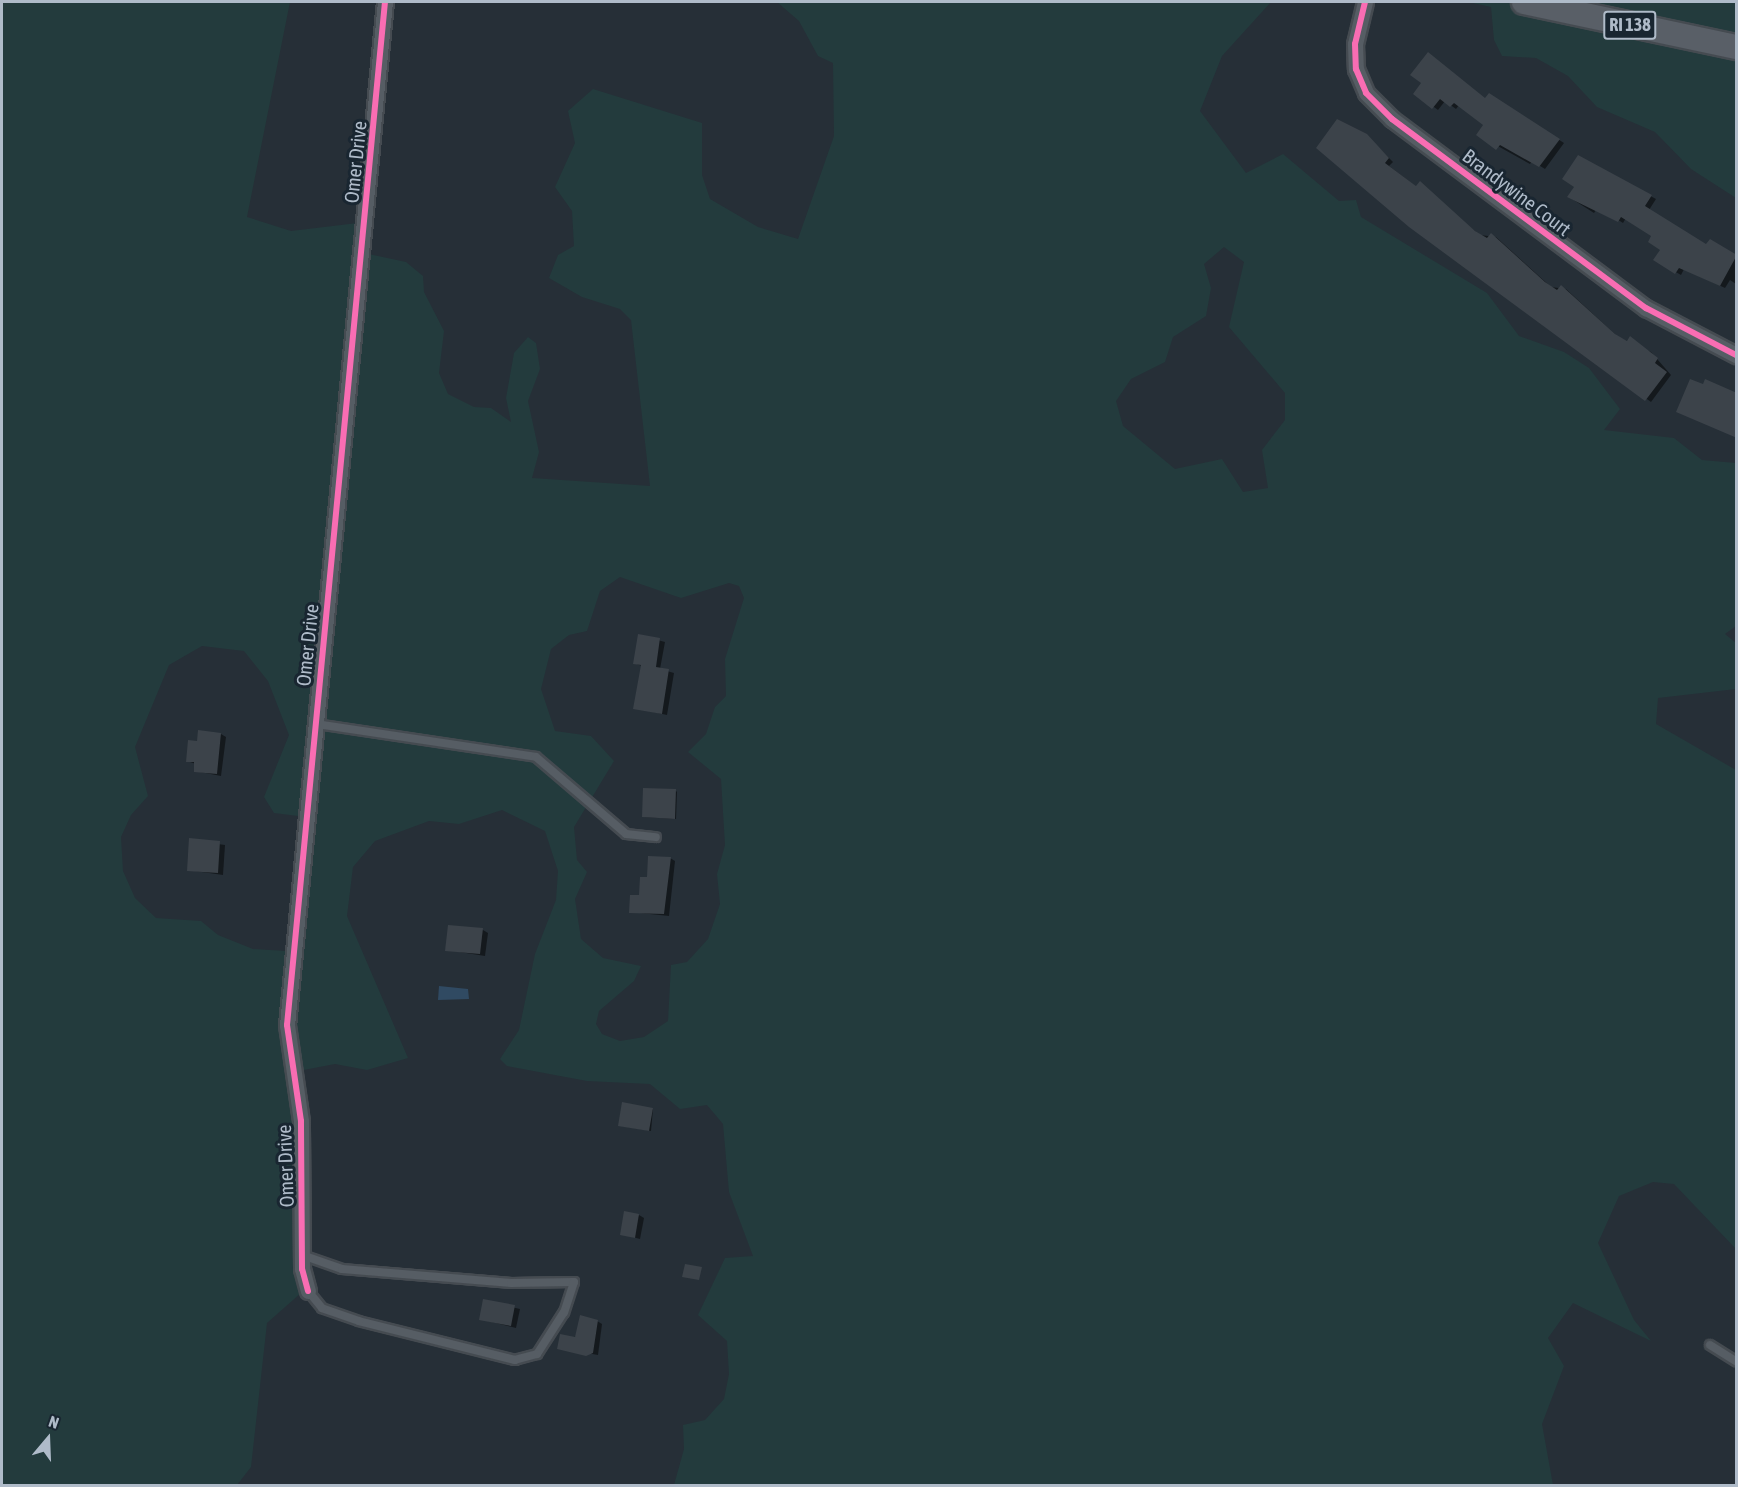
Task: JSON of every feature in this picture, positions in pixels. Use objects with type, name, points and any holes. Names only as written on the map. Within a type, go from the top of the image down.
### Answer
[{"type":"main road","name":"RI 138","points":[[1524,2],[1737,47]]},
{"type":"street","name":"Omer Drive","points":[[308,1291],[302,1255],[301,1121],[287,1025],[385,2]]},
{"type":"street","name":"Brandywine Court","points":[[1365,2],[1355,44],[1356,69],[1366,93],[1392,119],[1646,308],[1737,355]]},
{"type":"lane","points":[[316,724],[536,757],[626,834],[656,837]]},
{"type":"lane","points":[[302,1255],[342,1269],[511,1283],[574,1282],[564,1312],[537,1354],[515,1360],[359,1321],[322,1308],[308,1291]]},
{"type":"lane","points":[[1710,1345],[1737,1360]]},
{"type":"green space","points":[[2,2],[290,2],[247,217],[291,231],[366,222],[364,253],[406,262],[423,276],[424,292],[444,331],[439,373],[448,394],[474,407],[491,408],[511,422],[506,398],[514,353],[528,337],[536,343],[540,369],[528,401],[539,452],[532,478],[650,486],[631,320],[620,309],[582,297],[549,278],[558,255],[574,246],[572,211],[555,187],[575,143],[568,111],[593,89],[702,123],[702,175],[710,199],[758,227],[798,239],[834,136],[833,63],[818,56],[799,21],[777,2],[1271,2],[1222,56],[1200,111],[1246,173],[1283,154],[1339,201],[1356,200],[1361,217],[1487,293],[1519,336],[1564,352],[1589,368],[1620,409],[1604,430],[1674,438],[1702,460],[1736,463],[1736,626],[1725,634],[1736,643],[1736,689],[1658,698],[1656,724],[1736,770],[1736,1249],[1674,1184],[1653,1182],[1619,1196],[1598,1243],[1634,1320],[1651,1341],[1573,1303],[1548,1338],[1564,1366],[1542,1424],[1553,1485],[674,1485],[684,1449],[683,1425],[705,1420],[724,1399],[729,1374],[727,1341],[698,1315],[725,1258],[753,1256],[729,1192],[723,1124],[707,1105],[680,1109],[650,1084],[587,1081],[507,1066],[500,1059],[519,1030],[535,954],[556,900],[558,871],[545,831],[502,810],[459,824],[429,821],[375,841],[353,867],[347,916],[408,1058],[367,1070],[335,1064],[288,1073],[295,1126],[294,1274],[301,1293],[267,1323],[251,1467],[237,1485],[2,1486]],"holes":[[[1224,247],[1244,262],[1229,327],[1285,393],[1285,420],[1262,450],[1268,488],[1243,492],[1222,459],[1175,469],[1123,426],[1116,401],[1131,379],[1165,362],[1173,337],[1206,316],[1211,288],[1204,264]],[[620,577],[681,598],[729,583],[739,586],[744,598],[725,659],[726,696],[715,707],[706,734],[688,752],[721,779],[725,845],[717,874],[720,904],[708,939],[687,962],[671,965],[668,1021],[644,1037],[620,1041],[602,1034],[596,1024],[599,1011],[634,981],[641,966],[603,958],[581,939],[575,899],[587,872],[577,860],[574,827],[614,761],[591,736],[555,731],[541,689],[551,649],[569,635],[587,631],[600,591]],[[202,646],[244,651],[268,681],[289,735],[264,797],[274,813],[306,817],[286,951],[253,949],[218,935],[201,921],[156,918],[135,898],[123,871],[121,837],[131,815],[148,796],[135,747],[169,665]]]},
{"type":"green space","points":[[1468,2],[1736,2],[1736,198],[1691,169],[1655,132],[1597,107],[1568,76],[1536,58],[1502,56],[1494,40],[1491,7]]},
{"type":"water","points":[[439,986],[468,989],[469,999],[438,1000]]},
{"type":"building","points":[[1428,52],[1485,98],[1489,93],[1560,139],[1539,167],[1500,145],[1496,150],[1476,135],[1483,125],[1454,103],[1450,107],[1440,99],[1432,109],[1413,94],[1421,83],[1410,75]]},
{"type":"building","points":[[1337,119],[1367,134],[1389,158],[1385,163],[1416,186],[1420,181],[1475,231],[1487,238],[1491,233],[1545,282],[1557,290],[1561,285],[1615,334],[1627,341],[1630,336],[1658,358],[1655,363],[1667,372],[1645,401],[1409,227],[1316,148]]},
{"type":"building","points":[[1578,155],[1652,195],[1645,206],[1706,244],[1710,239],[1737,255],[1720,286],[1679,268],[1675,274],[1653,260],[1660,250],[1648,242],[1651,236],[1621,217],[1618,222],[1567,197],[1574,187],[1562,179]]},
{"type":"building","points":[[1690,379],[1703,384],[1705,379],[1737,393],[1737,438],[1676,412]]},
{"type":"building","points":[[638,634],[660,638],[656,667],[669,669],[662,714],[633,709],[641,665],[633,664]]},
{"type":"building","points":[[198,730],[221,733],[217,774],[194,772],[194,762],[186,762],[188,740],[197,741]]},
{"type":"building","points":[[643,788],[676,789],[675,819],[642,817]]},
{"type":"building","points":[[189,838],[220,841],[218,873],[187,871]]},
{"type":"building","points":[[648,856],[671,857],[664,914],[629,913],[630,895],[639,895],[640,877],[647,877]]},
{"type":"building","points":[[448,925],[483,928],[480,954],[445,951]]},
{"type":"building","points":[[622,1102],[653,1108],[649,1131],[618,1126]]},
{"type":"building","points":[[624,1211],[639,1214],[635,1238],[620,1235]]},
{"type":"building","points":[[685,1264],[702,1267],[699,1280],[682,1277]]},
{"type":"building","points":[[483,1299],[515,1305],[511,1326],[479,1320]]},
{"type":"building","points":[[580,1315],[598,1320],[593,1353],[586,1356],[557,1349],[560,1334],[575,1337]]},
{"type":"cycle path","points":[[308,1291],[302,1269],[301,1121],[287,1025],[385,2]]},
{"type":"cycle path","points":[[1365,2],[1355,44],[1356,69],[1366,93],[1392,119],[1646,308],[1736,355]]}]
